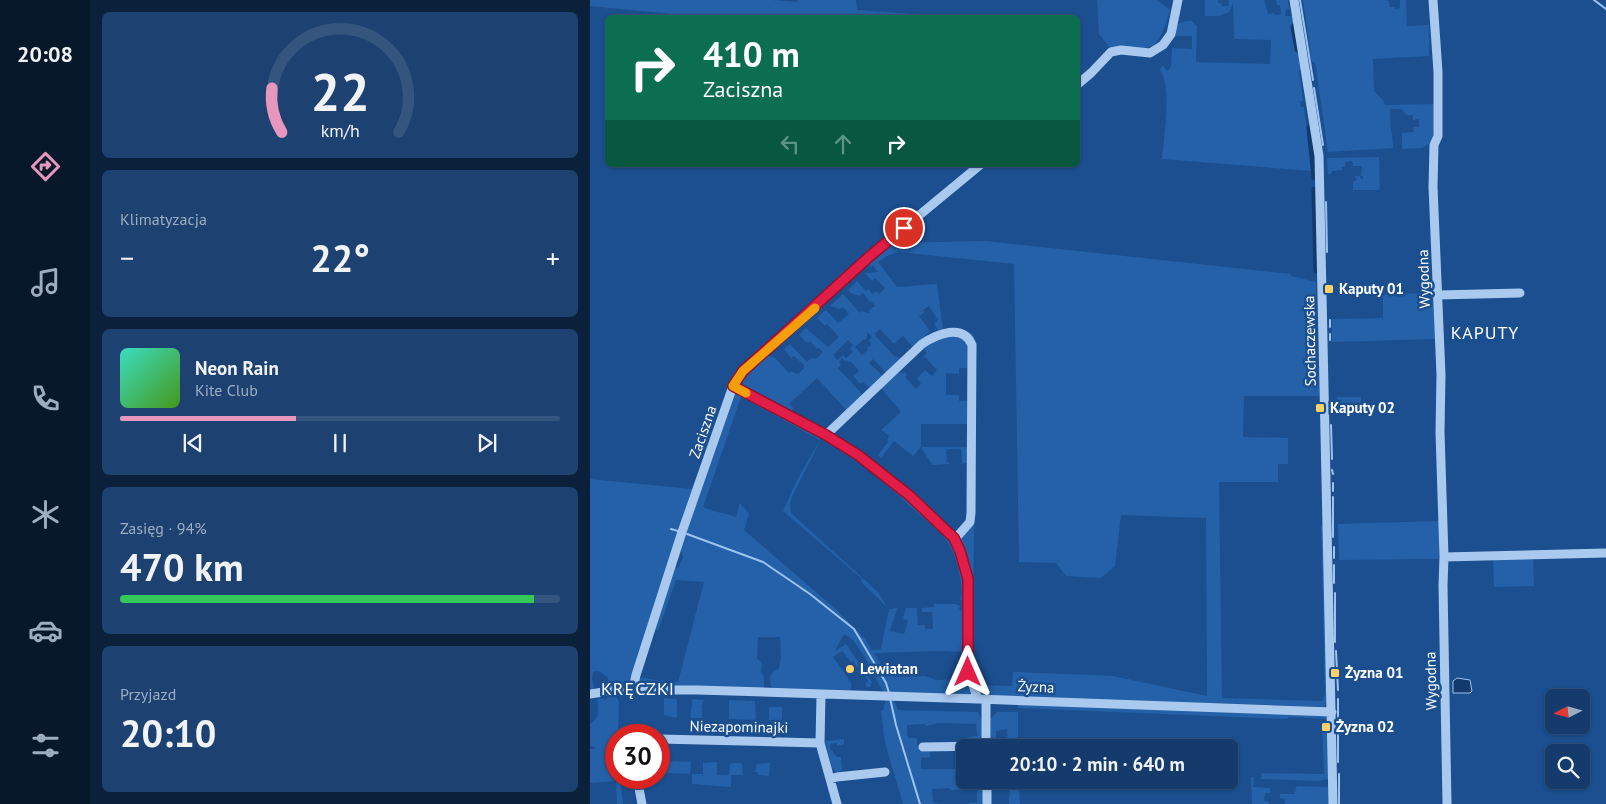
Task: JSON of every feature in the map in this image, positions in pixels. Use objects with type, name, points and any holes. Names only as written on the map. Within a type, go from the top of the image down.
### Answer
[{"type":"street","points":[[1080,82],[1111,52],[1121,50],[1150,53],[1163,45],[1170,34],[1178,0]]},
{"type":"street","name":"Sochaczewska","points":[[1294,0],[1319,156],[1333,804]]},
{"type":"street","name":"Wygodna","points":[[1433,0],[1438,72],[1438,136],[1434,145],[1434,187],[1444,557],[1448,804]]},
{"type":"street","name":"Zaciszna","points":[[633,689],[636,674],[679,541],[733,386],[743,371],[870,256],[978,167]]},
{"type":"street","points":[[1438,295],[1520,293]]},
{"type":"street","points":[[826,435],[922,344],[932,337],[942,334],[960,332],[965,334],[972,345],[971,513],[970,522],[954,538]]},
{"type":"street","points":[[733,386],[826,435],[858,455],[910,496],[954,538],[968,579],[968,672],[982,699],[985,739]]},
{"type":"street","points":[[1444,557],[1606,553]]},
{"type":"street","name":"Żyzna","points":[[590,694],[633,689],[1332,712]]},
{"type":"street","points":[[821,694],[820,743],[837,804]]},
{"type":"street","name":"Niezapominajki","points":[[670,739],[820,743]]},
{"type":"street","points":[[923,746],[956,747]]},
{"type":"street","points":[[830,779],[837,776],[885,772]]},
{"type":"street","points":[[987,789],[988,804]]},
{"type":"shaded area","points":[[590,0],[772,0],[797,2],[798,0],[856,0],[857,10],[929,15],[682,15],[590,6]]},
{"type":"shaded area","points":[[1097,0],[1157,0],[1170,10],[1161,35],[1157,42],[1151,46],[1136,49],[1110,48],[1099,34]]},
{"type":"shaded area","points":[[1205,0],[1218,0],[1218,3],[1221,3],[1222,6],[1228,6],[1229,0],[1264,0],[1268,14],[1274,13],[1274,15],[1281,14],[1280,5],[1277,5],[1276,0],[1288,0],[1289,9],[1286,10],[1285,16],[1294,16],[1302,69],[1299,70],[1303,101],[1300,101],[1301,107],[1304,107],[1312,171],[1162,159],[1166,87],[1160,70],[1163,66],[1167,71],[1171,67],[1172,48],[1192,49],[1192,36],[1176,36],[1174,33],[1178,24],[1192,21],[1197,26],[1196,62],[1270,64],[1271,40],[1234,39],[1233,3],[1229,12],[1219,16],[1205,16]]},
{"type":"shaded area","points":[[1303,0],[1386,0],[1389,1],[1390,7],[1395,7],[1395,9],[1400,8],[1400,0],[1406,0],[1407,26],[1429,25],[1429,56],[1373,59],[1374,91],[1383,100],[1385,105],[1436,104],[1433,141],[1422,148],[1402,149],[1402,133],[1414,132],[1413,127],[1419,127],[1419,119],[1413,120],[1413,115],[1407,115],[1401,109],[1390,109],[1393,148],[1328,152],[1315,62],[1312,62]]},
{"type":"shaded area","points":[[1379,157],[1380,190],[1353,190],[1353,182],[1357,180],[1355,176],[1360,176],[1361,179],[1364,178],[1361,175],[1362,166],[1353,166],[1352,161],[1345,162],[1345,167],[1342,167],[1342,170],[1332,171],[1331,174],[1328,174],[1327,158]]},
{"type":"shaded area","points":[[986,241],[1291,274],[1291,276],[1316,282],[1319,396],[1244,396],[1243,437],[1288,438],[1288,464],[1278,464],[1278,482],[1219,482],[1222,698],[1322,701],[1325,695],[1321,524],[1324,528],[1327,702],[1324,707],[1214,703],[1214,706],[1018,699],[985,697],[978,694],[971,671],[972,607],[970,581],[960,543],[973,520],[974,344],[971,336],[960,330],[939,331],[934,324],[938,320],[929,306],[919,316],[930,331],[913,347],[903,336],[894,344],[880,329],[874,334],[894,356],[901,358],[886,373],[873,359],[869,363],[883,376],[870,388],[863,382],[860,384],[853,376],[859,371],[851,362],[845,361],[842,358],[839,362],[841,365],[838,368],[863,395],[847,411],[817,378],[789,404],[794,409],[788,412],[745,388],[743,384],[743,380],[768,356],[775,358],[789,373],[791,371],[798,374],[804,368],[804,365],[794,356],[791,358],[784,349],[790,344],[807,362],[811,358],[816,359],[823,352],[819,348],[817,349],[810,341],[807,343],[799,335],[806,328],[828,347],[839,337],[827,324],[825,326],[817,318],[826,310],[838,323],[849,314],[843,307],[840,309],[830,306],[843,294],[860,313],[861,311],[869,313],[869,310],[875,306],[871,301],[863,293],[859,296],[848,290],[857,281],[866,291],[868,289],[872,294],[876,291],[879,294],[885,288],[875,278],[872,281],[865,273],[878,272],[873,265],[871,267],[867,263],[888,243]],"holes":[[[899,252],[1014,264],[1019,562],[1056,563],[1066,576],[1101,578],[1115,566],[1121,515],[1206,518],[1207,696],[1113,676],[1013,672],[1012,686],[976,685],[972,671],[975,469],[974,338],[973,334],[961,329],[951,328],[943,330],[937,284],[897,287],[878,262],[889,255]],[[867,332],[872,337],[869,340],[871,345],[862,355],[855,347],[867,338]],[[848,340],[853,345],[850,348],[853,352],[846,358],[843,355],[837,360],[833,355]]]},
{"type":"shaded area","points":[[1434,293],[1436,339],[1332,342],[1332,319],[1383,318],[1383,294]]},
{"type":"shaded area","points":[[951,335],[962,335],[968,342],[969,365],[967,368],[959,368],[959,374],[946,373],[946,395],[959,395],[959,401],[967,401],[967,424],[921,424],[921,447],[913,456],[894,441],[881,458],[878,455],[888,442],[889,436],[881,430],[901,412],[881,388],[898,373],[905,372],[907,375],[905,377],[916,389],[921,383],[917,378],[925,370],[932,376],[937,370],[925,357],[922,358],[927,353],[923,349],[934,340]]},
{"type":"shaded area","points":[[737,391],[822,437],[792,497],[790,503],[791,513],[878,592],[887,607],[861,582],[862,579],[783,511],[796,482],[820,440],[741,397],[703,507],[736,517],[740,503],[749,514],[744,530],[838,611],[865,639],[872,650],[881,649],[889,609],[897,608],[890,631],[904,634],[908,620],[903,619],[906,608],[917,608],[918,625],[925,625],[925,629],[933,629],[932,612],[922,612],[922,608],[934,607],[934,604],[956,604],[960,606],[959,609],[964,610],[973,695],[883,692],[864,656],[853,640],[844,634],[835,651],[846,644],[872,682],[870,687],[867,687],[865,684],[868,681],[863,672],[859,674],[857,671],[859,670],[853,661],[851,662],[842,651],[833,657],[851,682],[851,689],[772,688],[771,676],[779,669],[781,656],[780,637],[758,637],[757,658],[762,663],[761,671],[764,677],[764,689],[643,687],[639,683],[639,678],[678,682],[704,582],[676,580],[658,631],[654,626],[673,569],[678,568],[683,557],[680,547],[732,399]],"holes":[[[962,652],[963,679],[936,680],[925,676],[893,677],[884,669],[874,653]]]},
{"type":"shaded area","points":[[1337,397],[1361,397],[1361,407],[1358,407],[1356,412],[1336,412]]},
{"type":"shaded area","points":[[921,447],[967,447],[967,463],[960,464],[962,463],[961,449],[946,449],[947,462],[949,464],[932,465]]},
{"type":"shaded area","points":[[850,457],[856,457],[888,480],[952,540],[965,579],[964,598],[960,600],[961,588],[957,563],[952,549],[946,540],[894,492]]},
{"type":"shaded area","points":[[590,479],[692,489],[631,688],[609,689],[608,677],[596,671],[593,672],[592,679],[594,688],[590,691]]},
{"type":"shaded area","points":[[1439,521],[1439,559],[1339,560],[1338,524]]},
{"type":"shaded area","points":[[1533,556],[1534,586],[1494,587],[1493,557]]},
{"type":"shaded area","points":[[1457,678],[1470,680],[1472,691],[1470,693],[1453,693],[1453,681]]},
{"type":"shaded area","points":[[616,696],[619,702],[618,724],[605,724],[605,782],[590,783],[590,749],[595,749],[595,747],[590,746],[590,724],[597,716],[597,699],[603,698],[604,700],[608,697]]},
{"type":"shaded area","points":[[664,698],[677,699],[677,718],[664,715]]},
{"type":"shaded area","points":[[692,699],[704,700],[701,707],[703,718],[690,718]]},
{"type":"shaded area","points":[[886,699],[894,700],[898,710],[978,712],[982,720],[982,736],[979,739],[968,739],[967,737],[977,736],[976,724],[939,723],[926,726],[924,724],[907,725],[907,736],[909,738],[917,738],[917,745],[922,752],[930,752],[930,757],[921,758],[921,769],[956,769],[956,789],[977,789],[953,790],[949,788],[932,789],[933,803],[943,804],[903,804],[885,743],[881,711],[883,711]]},
{"type":"shaded area","points":[[729,700],[755,701],[756,720],[729,719]]},
{"type":"shaded area","points":[[1018,704],[1326,716],[1326,719],[1018,708]]},
{"type":"shaded area","points":[[769,707],[782,707],[782,720],[769,720]]},
{"type":"shaded area","points":[[997,712],[1018,712],[1018,739],[1008,739],[1007,729],[996,731],[996,738],[991,738],[990,720]]},
{"type":"shaded area","points":[[1322,721],[1326,721],[1328,739],[1328,779],[1319,781],[1261,779],[1262,773],[1324,774]]},
{"type":"shaded area","points":[[844,739],[844,744],[837,746],[837,743],[830,744],[834,755],[841,757],[842,770],[837,773],[832,768],[825,741]]},
{"type":"shaded area","points":[[703,760],[704,763],[717,762],[717,775],[729,775],[732,763],[742,763],[743,775],[731,775],[731,787],[692,784],[692,774],[703,774]]},
{"type":"shaded area","points":[[670,761],[691,762],[690,774],[670,773]]},
{"type":"shaded area","points":[[757,762],[757,764],[770,763],[769,776],[758,775],[758,772],[755,772]]},
{"type":"shaded area","points":[[1251,777],[1254,777],[1253,787],[1270,788],[1270,793],[1265,793],[1264,801],[1269,802],[1269,804],[1252,804]]},
{"type":"shaded area","points":[[1296,787],[1329,788],[1330,804],[1285,804],[1285,799],[1280,798],[1280,794],[1295,794]]},
{"type":"shaded area","points":[[616,789],[621,789],[623,804],[617,804]]},
{"type":"shaded area","points":[[977,789],[983,789],[983,802],[981,804],[969,804],[977,802]]},
{"type":"shaded area","points":[[1009,789],[1019,789],[1020,804],[1009,804]]},
{"type":"waterway","points":[[1300,0],[1313,80]]},
{"type":"waterway","points":[[1594,0],[1606,9]]},
{"type":"waterway","points":[[1294,27],[1298,49]]},
{"type":"waterway","points":[[1314,88],[1323,145]]},
{"type":"waterway","points":[[1310,128],[1315,177]]},
{"type":"waterway","points":[[1315,190],[1317,270]]},
{"type":"waterway","points":[[1326,202],[1327,252]]},
{"type":"waterway","points":[[1330,320],[1330,327]]},
{"type":"waterway","points":[[1330,334],[1330,340]]},
{"type":"waterway","points":[[1331,425],[1332,459]]},
{"type":"waterway","points":[[1332,470],[1333,474]]},
{"type":"waterway","points":[[1333,483],[1333,491]]},
{"type":"waterway","points":[[1333,497],[1333,537]]},
{"type":"waterway","points":[[671,529],[678,531]]},
{"type":"waterway","points":[[687,534],[763,562],[810,594],[854,629],[886,683],[889,693]]},
{"type":"waterway","points":[[1334,547],[1334,558]]},
{"type":"waterway","points":[[1334,565],[1334,583]]},
{"type":"waterway","points":[[1335,593],[1335,642]]},
{"type":"waterway","points":[[1336,651],[1338,690]]},
{"type":"waterway","points":[[890,698],[896,725],[920,804]]},
{"type":"waterway","points":[[1338,699],[1338,717]]},
{"type":"waterway","points":[[1338,726],[1338,762]]},
{"type":"waterway","points":[[1339,774],[1339,804]]},
{"type":"slow traffic","points":[[746,393],[733,386],[743,371],[815,308]]},
{"type":"place","name":"Kaputy 01","points":[[1329,289]]},
{"type":"place","name":"Kaputy 02","points":[[1320,408]]},
{"type":"place","name":"Lewiatan","points":[[850,669]]},
{"type":"place","name":"Żyzna 01","points":[[1335,673]]},
{"type":"place","name":"Żyzna 02","points":[[1326,727]]},
{"type":"district","name":"KAPUTY","points":[[1485,333]]},
{"type":"district","name":"KRĘCZKI","points":[[638,689]]},
{"type":"route","points":[[904,228],[870,256],[743,371],[733,386],[826,435],[858,455],[910,496],[954,538],[968,579],[968,672]]}]
